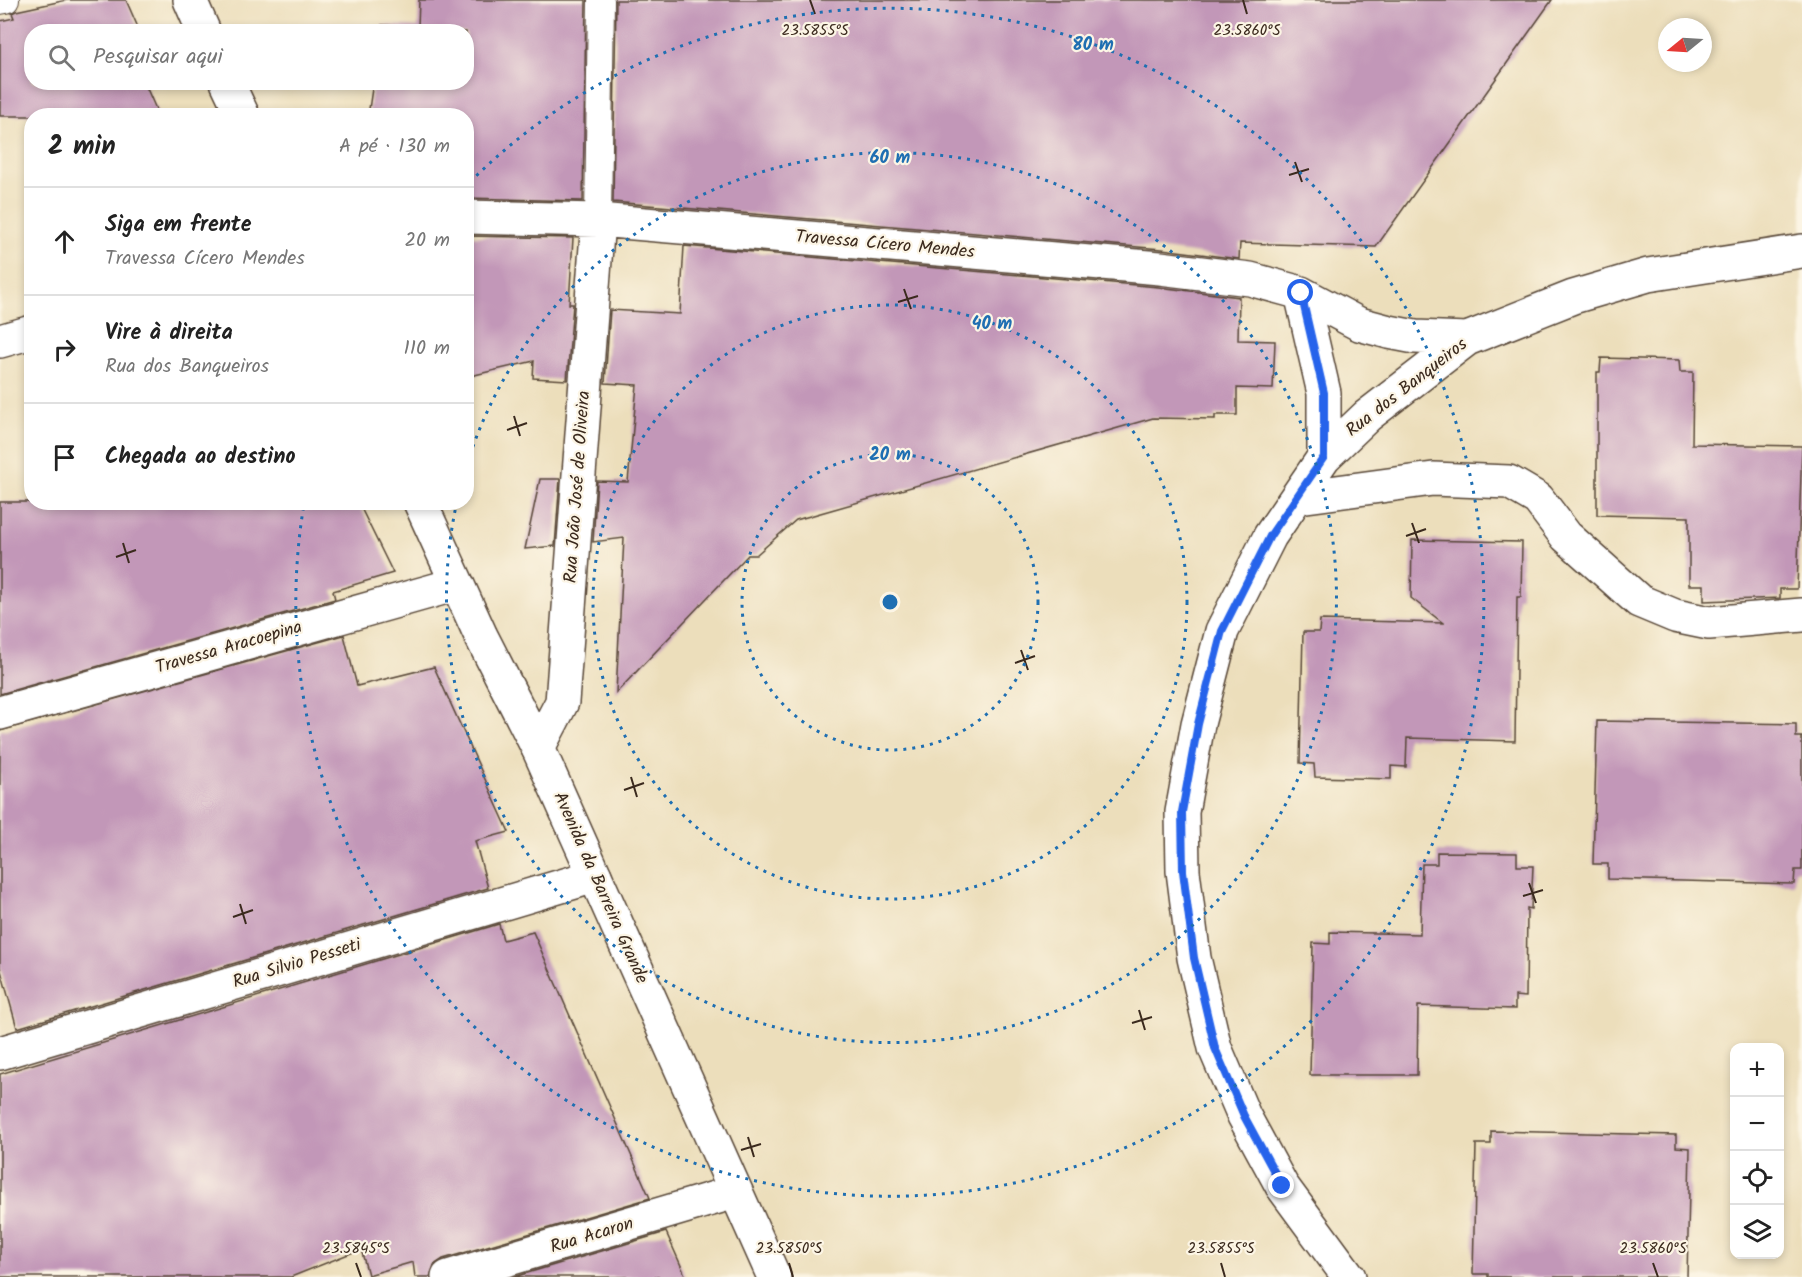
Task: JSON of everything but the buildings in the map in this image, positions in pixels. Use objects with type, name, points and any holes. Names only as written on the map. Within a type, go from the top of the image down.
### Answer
[{"type":"street","points":[[190,0],[200,24]]},
{"type":"street","points":[[232,90],[239,108]]},
{"type":"street","name":"Travessa Cícero Mendes","points":[[474,217],[597,220],[1160,268],[1250,279],[1301,293],[1351,320],[1379,330],[1415,337],[1467,339]]},
{"type":"street","name":"Rua João José de Oliveira","points":[[538,748],[562,702],[597,220]]},
{"type":"street","name":"Rua dos Banqueiros","points":[[1348,1277],[1282,1186],[1244,1116],[1215,1048],[1194,958],[1183,871],[1182,812],[1198,724],[1222,631],[1270,536],[1299,497],[1324,457],[1367,416],[1467,339],[1573,297],[1648,274],[1802,251]]},
{"type":"street","points":[[1301,293],[1324,393],[1324,457]]},
{"type":"street","points":[[0,341],[24,334]]},
{"type":"street","points":[[1299,497],[1433,479],[1509,482],[1538,499],[1566,536],[1639,601],[1675,616],[1709,623],[1802,615]]},
{"type":"street","name":"Avenida da Barreira Grande","points":[[424,510],[457,584],[538,748],[774,1277]]},
{"type":"street","name":"Travessa Aracoepina","points":[[0,713],[457,584]]},
{"type":"street","name":"Rua Silvio Pesseti","points":[[0,1053],[594,876]]},
{"type":"street","name":"Rua Acaron","points":[[448,1277],[735,1192]]},
{"type":"lane","points":[[0,1],[6,0]]},
{"type":"lane","points":[[597,220],[601,0]]},
{"type":"route","points":[[1282,1186],[1244,1116],[1215,1048],[1194,958],[1183,871],[1182,812],[1198,724],[1222,631],[1270,536],[1299,497],[1324,457],[1324,393],[1301,293]]}]
